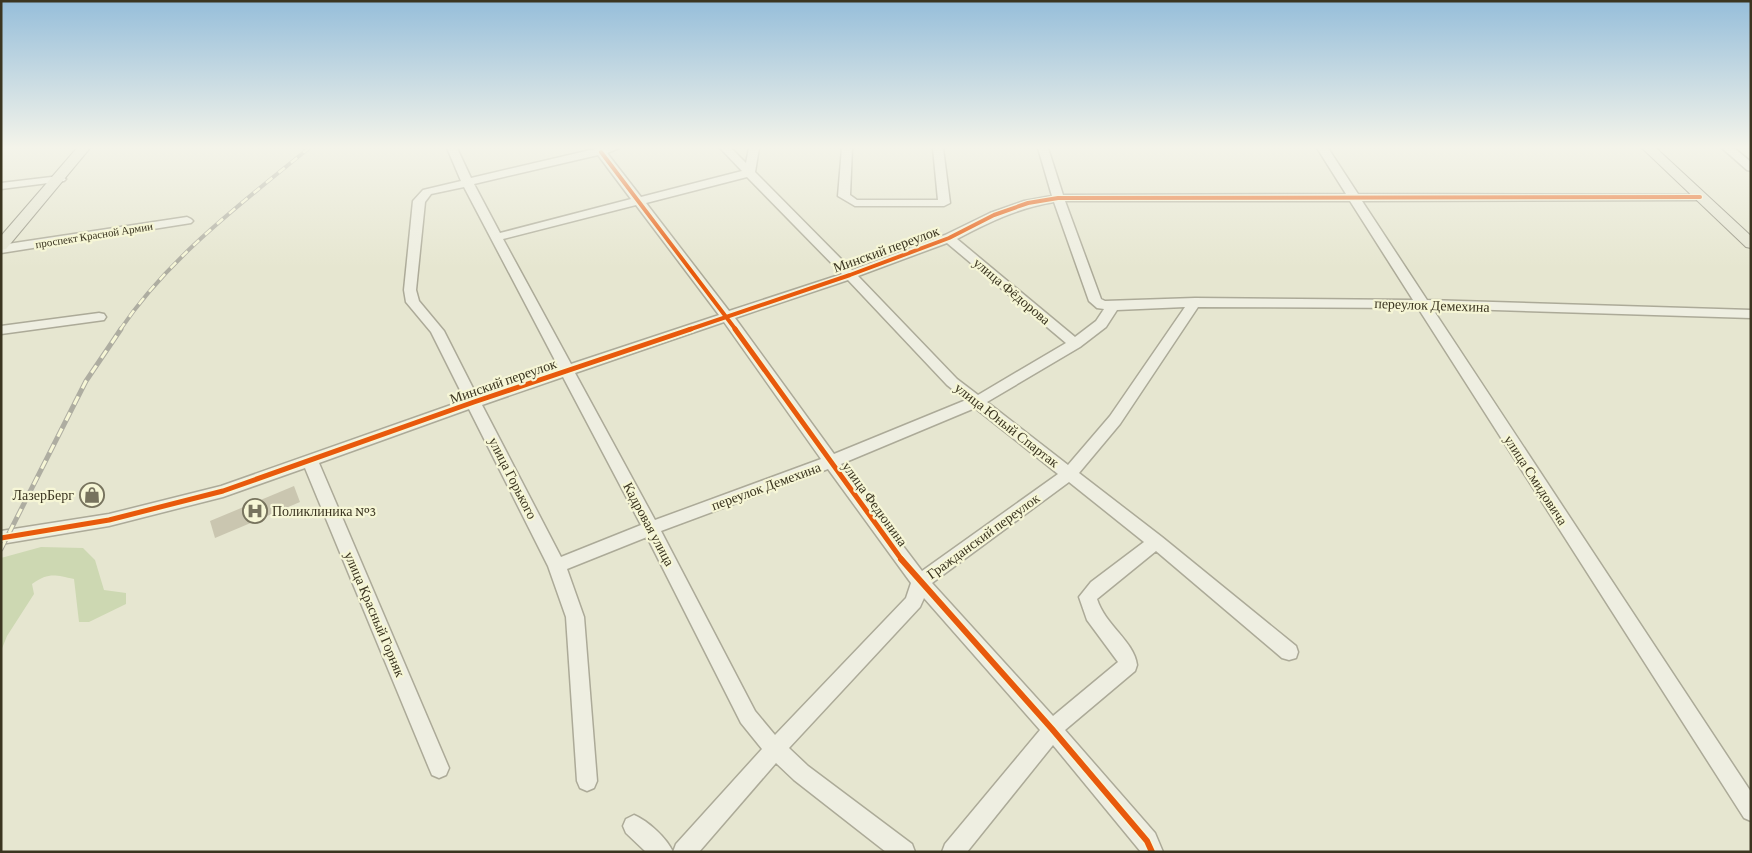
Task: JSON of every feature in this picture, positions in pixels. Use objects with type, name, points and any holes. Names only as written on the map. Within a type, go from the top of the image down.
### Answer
[{"type":"main road","points":[[1,248],[52,188]]},
{"type":"main road","points":[[1690,188],[1751,244]]},
{"type":"street","name":"улица Горького","points":[[444,188],[427,192],[419,201],[410,290],[413,302],[437,331],[557,566],[575,618],[587,781]]},
{"type":"street","name":"Кадровая улица","points":[[470,188],[652,528],[748,717],[775,749],[801,773],[904,852]]},
{"type":"street","name":"улица Федюнина","points":[[630,188],[638,201],[727,317],[830,462],[920,582],[1052,729],[1147,841],[1152,852]]},
{"type":"street","points":[[498,237],[690,188]]},
{"type":"street","name":"улица Юный Спартак","points":[[764,188],[952,382],[1156,542],[1289,652]]},
{"type":"street","points":[[845,188],[844,196],[855,203],[944,202],[942,188]]},
{"type":"street","points":[[1055,188],[1095,301],[1102,305],[1113,306]]},
{"type":"street","name":"улица Смидовича","points":[[1349,188],[1751,811]]},
{"type":"street","name":"Минский переулок","points":[[1,538],[109,520],[223,491],[566,370],[850,275],[949,238],[994,215],[1028,203],[1058,198],[1700,197]]},
{"type":"street","name":"проспект Красной Армии","points":[[1,248],[187,221]]},
{"type":"street","name":"улица Фёдорова","points":[[949,238],[1075,344]]},
{"type":"street","name":"переулок Демехина","points":[[557,566],[652,528],[830,462],[978,401],[1075,344],[1101,324],[1113,306],[1195,302],[1304,301],[1751,314]]},
{"type":"street","name":"Гражданский переулок","points":[[684,852],[775,749],[914,602],[920,582],[1068,474],[1114,420],[1195,302]]},
{"type":"street","points":[[1,330],[99,317]]},
{"type":"street","name":"улица Красный Горняк","points":[[310,460],[439,768]]},
{"type":"street","points":[[952,852],[1046,739],[1052,729],[1128,665],[1127,658],[1093,615],[1088,597],[1096,587],[1156,542]]},
{"type":"street","points":[[634,826],[662,852]]},
{"type":"green space","points":[[41,547],[83,548],[95,560],[104,590],[126,593],[126,604],[89,622],[79,622],[74,579],[48,576],[32,584],[34,594],[7,636],[1,651],[1,558]]},
{"type":"building","name":"Поликлиника №3","points":[[294,486],[300,502],[215,538],[210,521]]},
{"type":"railway","points":[[120,330],[139,303],[161,278],[208,232],[261,188]]},
{"type":"railway","points":[[1,549],[86,381],[121,329]]},
{"type":"cycle path","points":[[628,188],[727,317],[907,567],[1052,729],[1147,841],[1152,852]]},
{"type":"cycle path","points":[[1,538],[109,520],[223,491],[474,402],[850,275],[949,238],[994,215],[1028,203],[1058,198],[1700,197]]},
{"type":"place","name":"ЛазерБерг","points":[[92,495]]},
{"type":"place","name":"Поликлиника №3","points":[[255,511]]}]
